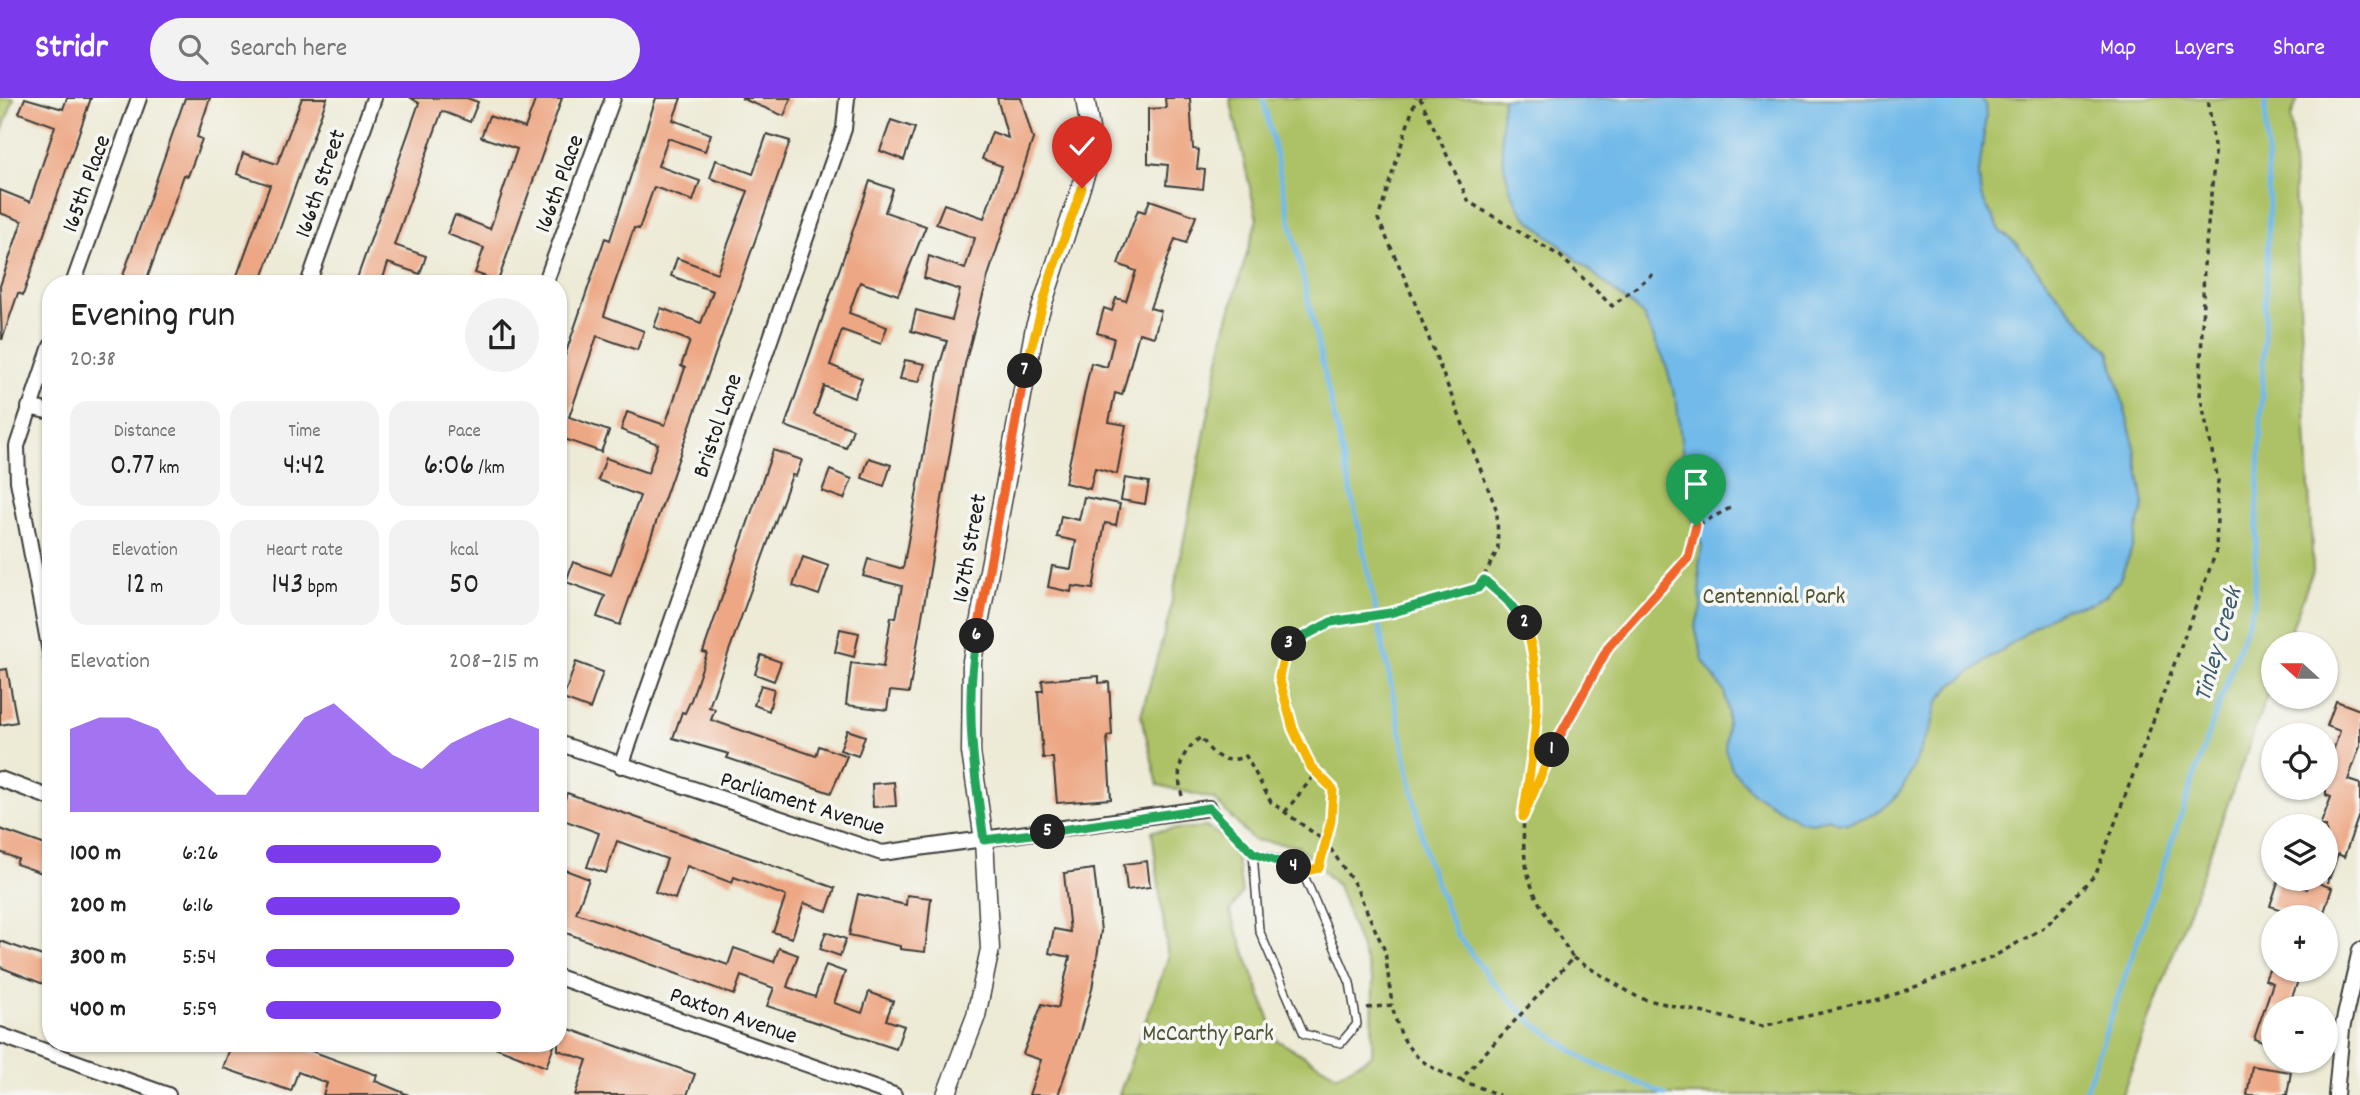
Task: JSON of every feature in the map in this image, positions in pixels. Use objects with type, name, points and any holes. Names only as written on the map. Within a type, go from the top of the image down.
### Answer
[{"type":"street","name":"165th Place","points":[[76,275],[139,98]]},
{"type":"street","name":"166th Street","points":[[311,275],[374,98]]},
{"type":"street","name":"166th Place","points":[[548,275],[613,98]]},
{"type":"street","name":"Bristol Lane","points":[[621,766],[844,129],[847,98]]},
{"type":"street","name":"167th Street","points":[[946,1095],[976,1016],[990,949],[984,840],[971,752],[972,661],[1035,327],[1087,169],[1090,129],[1085,98]]},
{"type":"street","points":[[42,371],[17,446],[18,481],[42,609]]},
{"type":"street","points":[[29,407],[42,410]]},
{"type":"street","name":"Parliament Avenue","points":[[567,746],[882,853],[1209,808]]},
{"type":"street","points":[[0,779],[42,795]]},
{"type":"street","points":[[2336,1095],[2342,1029],[2360,950]]},
{"type":"street","name":"Paxton Avenue","points":[[567,980],[894,1095]]},
{"type":"street","points":[[0,1035],[42,1050]]},
{"type":"street","points":[[48,1052],[168,1095]]},
{"type":"lane","points":[[1209,808],[1253,853],[1279,860],[1302,872],[1350,982],[1357,1024],[1341,1043],[1304,1034],[1259,930],[1253,853]]},
{"type":"path","points":[[1418,98],[1469,202],[1560,256],[1612,306],[1657,271]]},
{"type":"path","points":[[1302,872],[1319,868],[1326,842],[1333,789],[1311,767],[1293,729],[1279,677],[1286,646],[1331,622],[1390,613],[1478,588],[1498,549],[1497,511],[1407,283],[1378,219],[1418,98]]},
{"type":"path","points":[[1484,580],[1507,600],[1524,621],[1535,654],[1539,700],[1523,817],[1529,878],[1573,958],[1639,998],[1762,1026],[1880,1000],[1991,958],[2045,927],[2096,874],[2216,552],[2218,481],[2200,394],[2204,265],[2215,154],[2208,98]]},
{"type":"path","points":[[1523,817],[1553,748],[1609,646],[1688,558],[1696,526],[1734,506]]},
{"type":"path","points":[[1182,799],[1178,782],[1182,755],[1201,737],[1209,750],[1221,760],[1232,761],[1246,756],[1271,802],[1326,842],[1355,885],[1385,951],[1392,1005],[1404,1044],[1429,1068],[1499,1095]]},
{"type":"path","points":[[1285,812],[1317,773]]},
{"type":"path","points":[[1460,1080],[1573,958]]},
{"type":"path","points":[[1355,1009],[1392,1005]]},
{"type":"green space","points":[[0,98],[14,98],[0,137]]},
{"type":"green space","name":"Centennial Park","points":[[1230,98],[2298,98],[2291,118],[2313,570],[2290,632],[2261,632],[2262,709],[2122,1095],[1119,1095],[1168,958],[1152,831],[1206,827],[1234,844],[1242,892],[1230,912],[1277,1040],[1337,1075],[1372,1055],[1373,981],[1338,886],[1298,846],[1253,840],[1214,799],[1158,785],[1141,715],[1169,616],[1225,329],[1257,219]]},
{"type":"water","points":[[1503,98],[1980,98],[1985,104],[1979,175],[1981,196],[2002,233],[2016,243],[2070,310],[2109,351],[2135,448],[2144,505],[2119,581],[2106,595],[2093,603],[2064,609],[2046,619],[1951,686],[1938,702],[1931,729],[1907,780],[1893,800],[1873,815],[1848,823],[1829,818],[1813,823],[1800,821],[1753,793],[1732,769],[1725,749],[1728,712],[1724,691],[1703,661],[1695,627],[1701,608],[1699,566],[1702,546],[1688,505],[1677,405],[1665,362],[1643,315],[1526,217],[1517,204],[1503,160]]},
{"type":"building","points":[[25,98],[63,109],[67,98],[91,98],[23,295],[18,293],[2,340],[0,286],[22,221],[0,213],[0,190],[30,202],[55,126],[19,113]]},
{"type":"building","points":[[185,98],[210,98],[197,137],[202,139],[188,176],[184,175],[148,275],[123,275]]},
{"type":"building","points":[[302,98],[327,98],[263,275],[237,275],[270,185],[237,174],[243,153],[277,164]]},
{"type":"building","points":[[411,98],[467,98],[478,102],[470,122],[442,111],[394,245],[426,256],[420,274],[388,263],[384,275],[358,275],[419,103]]},
{"type":"building","points":[[536,98],[562,98],[500,275],[481,275],[475,273],[484,248],[447,234],[455,215],[490,229],[517,149],[481,137],[489,116],[525,128]]},
{"type":"building","points":[[656,98],[681,98],[673,120],[711,134],[705,151],[668,138],[658,166],[700,181],[693,201],[654,187],[639,229],[634,228],[604,316],[644,331],[637,350],[597,336],[569,417],[609,431],[601,452],[567,440],[567,350],[605,238],[610,240]]},
{"type":"building","points":[[741,98],[791,98],[784,116]]},
{"type":"building","points":[[997,98],[1021,98],[1033,139],[988,276],[965,364],[909,693],[890,691],[887,710],[846,705],[851,663],[883,667],[891,617],[896,618],[902,586],[863,576],[868,559],[903,569],[939,367],[947,341],[911,331],[916,310],[952,320],[960,290],[924,278],[929,256],[965,269],[975,238],[936,224],[944,204],[984,218],[1002,166],[982,159],[992,132],[1008,138]]},
{"type":"building","points":[[1165,98],[1190,98],[1193,149],[1199,150],[1197,169],[1205,170],[1203,189],[1166,185],[1168,165],[1148,163],[1148,109],[1166,108]]},
{"type":"building","points":[[891,120],[915,128],[904,160],[880,151]]},
{"type":"building","points":[[767,134],[790,141],[620,625],[597,617],[605,596],[567,582],[567,579],[573,562],[611,575],[640,496],[598,480],[606,458],[648,473],[658,444],[621,430],[627,412],[665,425],[685,368],[681,366],[690,341],[654,327],[661,308],[701,323],[713,291],[671,276],[677,258],[717,273],[748,191],[710,178],[716,160],[753,174]]},
{"type":"building","points":[[870,181],[893,189],[885,212],[926,226],[898,295],[860,282],[849,313],[887,327],[881,344],[842,330],[830,365],[862,378],[854,398],[824,386],[814,415],[853,429],[846,448],[785,426]]},
{"type":"building","points":[[1150,200],[1196,216],[1186,243],[1175,239],[1150,308],[1161,311],[1154,337],[1139,333],[1122,395],[1115,393],[1109,422],[1126,425],[1117,474],[1095,468],[1090,489],[1065,483],[1091,363],[1107,367],[1114,338],[1097,333],[1104,308],[1112,311],[1116,298],[1126,301],[1136,271],[1118,264],[1138,210],[1145,212]]},
{"type":"building","points":[[905,360],[925,364],[919,382],[900,379]]},
{"type":"building","points":[[773,450],[802,460],[796,476],[792,475],[709,707],[715,709],[711,720],[816,756],[819,746],[847,756],[831,793],[727,758],[729,754],[673,738],[682,712],[685,713],[691,700],[707,653],[703,652]]},
{"type":"building","points":[[869,458],[891,465],[884,486],[862,478]]},
{"type":"building","points":[[830,470],[852,479],[844,499],[822,491]]},
{"type":"building","points":[[1125,478],[1149,482],[1145,504],[1121,500]]},
{"type":"building","points":[[1084,497],[1120,504],[1116,525],[1105,523],[1093,589],[1072,586],[1071,592],[1048,587],[1052,566],[1071,569],[1076,541],[1057,537],[1061,516],[1079,520]]},
{"type":"building","points":[[803,557],[829,566],[819,595],[793,586]]},
{"type":"building","points":[[840,629],[859,633],[854,657],[835,652]]},
{"type":"building","points":[[761,655],[781,662],[774,681],[755,674]]},
{"type":"building","points":[[576,662],[603,672],[590,709],[567,700],[567,688]]},
{"type":"building","points":[[7,669],[17,722],[0,725],[0,670]]},
{"type":"building","points":[[1099,676],[1099,683],[1109,682],[1112,735],[1107,736],[1111,799],[1057,803],[1053,758],[1043,758],[1038,691],[1043,691],[1042,680]]},
{"type":"building","points":[[761,685],[774,689],[769,711],[754,705]]},
{"type":"building","points":[[2338,702],[2360,710],[2360,746],[2348,780],[2360,784],[2360,812],[2344,857],[2338,854],[2338,814],[2325,814],[2330,800],[2338,800],[2340,731],[2338,723],[2328,723],[2333,709],[2338,709]]},
{"type":"building","points":[[847,730],[865,736],[858,756],[840,750]]},
{"type":"building","points":[[894,782],[896,806],[873,807],[872,784]]},
{"type":"building","points":[[567,793],[835,888],[827,911],[804,903],[792,938],[773,932],[786,896],[734,877],[732,883],[687,866],[675,899],[655,892],[667,859],[617,841],[606,873],[587,867],[599,833],[567,821]]},
{"type":"building","points":[[0,829],[42,844],[42,873],[16,864],[18,859],[0,852]]},
{"type":"building","points":[[1147,861],[1150,887],[1127,890],[1124,864]]},
{"type":"building","points":[[1094,869],[1101,931],[1092,989],[1080,1031],[1058,1095],[1029,1095],[1041,1060],[1023,1054],[1042,1004],[1058,1008],[1070,957],[1049,953],[1054,929],[1070,932],[1064,873]]},
{"type":"building","points":[[567,870],[589,879],[576,913],[728,965],[734,948],[774,962],[779,948],[798,955],[787,987],[815,997],[826,965],[845,972],[834,1003],[862,1013],[869,992],[893,1001],[886,1020],[904,1026],[896,1049],[767,1006],[774,988],[741,976],[734,995],[567,933]]},
{"type":"building","points":[[2275,891],[2331,891],[2326,905],[2270,905]]},
{"type":"building","points":[[858,894],[906,905],[907,895],[931,898],[925,952],[900,949],[900,946],[849,935]]},
{"type":"building","points":[[826,932],[846,939],[840,956],[820,949]]},
{"type":"building","points":[[0,941],[42,956],[42,983],[0,967]]},
{"type":"building","points":[[2270,982],[2298,982],[2292,996],[2269,996],[2273,983]]},
{"type":"building","points":[[2261,1018],[2261,1042],[2254,1039]]},
{"type":"building","points":[[567,1028],[695,1074],[687,1095],[575,1095],[587,1060],[564,1052],[567,1052]]},
{"type":"building","points":[[229,1052],[314,1052],[377,1075],[375,1081],[409,1095],[323,1095],[327,1083],[298,1072],[291,1091],[223,1068]]},
{"type":"building","points":[[508,1052],[552,1052],[546,1067]]},
{"type":"building","points":[[2252,1066],[2261,1067],[2261,1073],[2291,1073],[2287,1095],[2247,1095]]},
{"type":"waterway","points":[[1263,98],[1357,519],[1427,860],[1456,933],[1490,979],[1532,1022],[1589,1062],[1666,1095]]},
{"type":"waterway","name":"Tinley Creek","points":[[2084,1095],[2254,604],[2269,207],[2265,98]]},
{"type":"route","points":[[1082,188],[1035,327],[972,661],[971,752],[984,840],[1209,808],[1253,853],[1279,860],[1302,872],[1319,868],[1331,821],[1333,789],[1311,767],[1293,729],[1279,677],[1286,646],[1331,622],[1390,613],[1478,588],[1484,580],[1507,600],[1524,621],[1535,654],[1539,700],[1523,817],[1553,748],[1609,646],[1688,558],[1696,526]]},
{"type":"park label","name":"McCarthy Park","points":[[1208,1032]]}]
